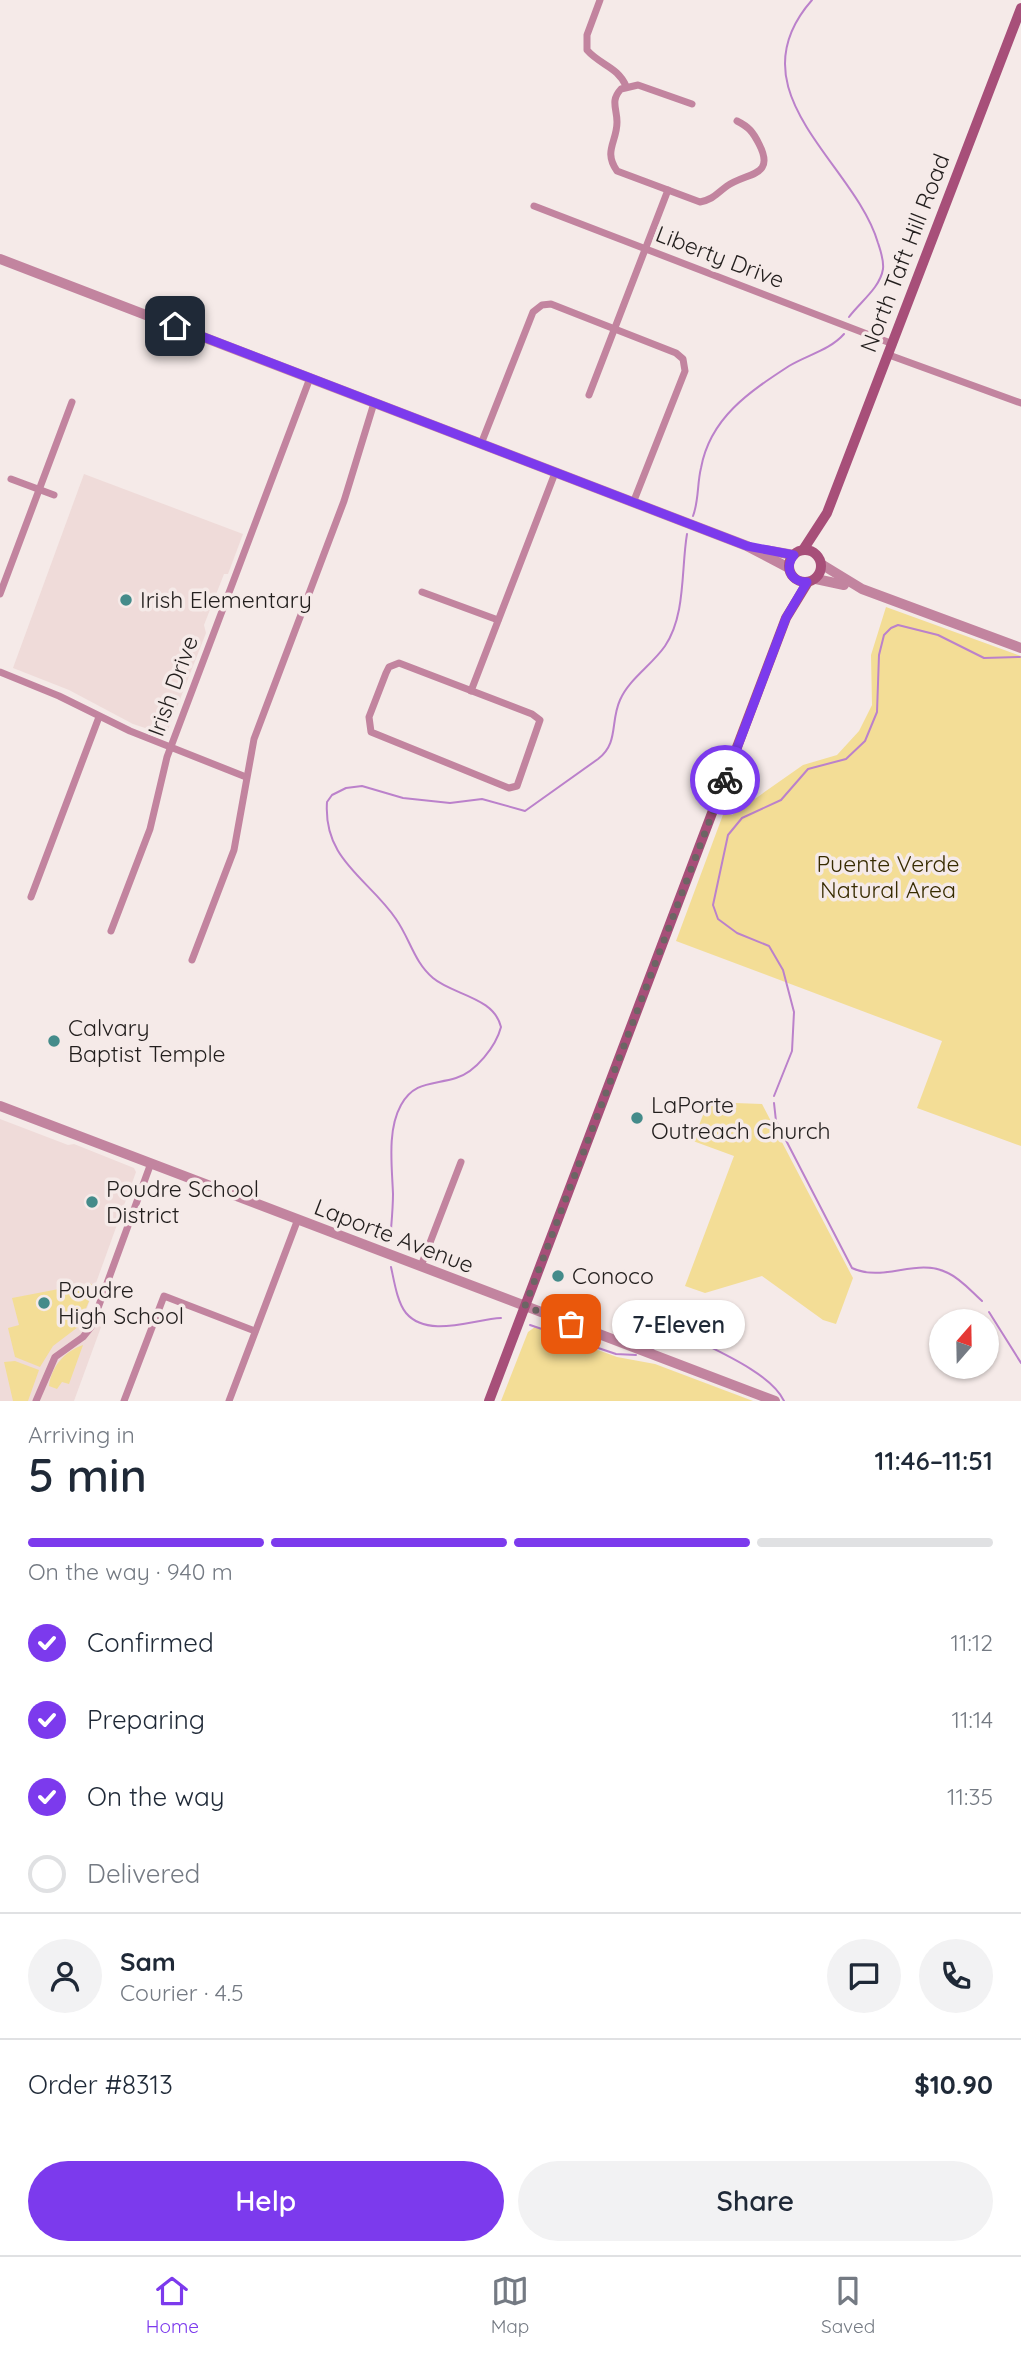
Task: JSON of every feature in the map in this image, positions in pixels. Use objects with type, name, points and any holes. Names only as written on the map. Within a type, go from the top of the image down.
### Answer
[{"type":"main road","name":"North Taft Hill Road","points":[[812,580],[819,559],[827,513],[1021,8]]},
{"type":"main road","name":"North Taft Hill Road","points":[[791,573],[798,553],[827,513]]},
{"type":"main road","points":[[798,553],[819,559]]},
{"type":"main road","points":[[489,1401],[786,618],[812,580],[791,573],[786,618]]},
{"type":"street","points":[[600,0],[585,43],[597,60],[619,73],[626,86]]},
{"type":"street","points":[[692,104],[638,85],[626,86],[618,92],[614,101],[617,121],[610,146],[612,163],[624,174],[700,202],[711,200],[728,186],[763,167],[765,158],[752,130],[737,121]]},
{"type":"street","points":[[589,395],[668,190]]},
{"type":"street","name":"Liberty Drive","points":[[534,206],[893,344]]},
{"type":"street","points":[[0,259],[747,546],[791,573]]},
{"type":"street","points":[[481,444],[533,312],[540,305],[551,304],[676,353],[684,362],[685,371],[633,503]]},
{"type":"street","points":[[889,355],[1021,403]]},
{"type":"street","name":"Irish Drive","points":[[111,931],[150,830],[160,781],[171,748],[310,378]]},
{"type":"street","points":[[0,594],[72,402]]},
{"type":"street","points":[[192,960],[234,850],[254,739],[344,501],[374,403]]},
{"type":"street","points":[[471,691],[555,472]]},
{"type":"street","points":[[11,479],[54,495]]},
{"type":"street","points":[[747,546],[798,553]]},
{"type":"street","points":[[819,559],[862,589]]},
{"type":"street","points":[[812,580],[862,589],[1021,648]]},
{"type":"street","points":[[422,592],[498,621]]},
{"type":"street","points":[[393,664],[405,664],[471,691],[533,714],[540,720],[517,786],[509,788],[376,736],[370,730],[369,717],[386,673],[393,664]]},
{"type":"street","points":[[0,672],[171,748],[246,777]]},
{"type":"street","points":[[31,897],[99,717]]},
{"type":"street","name":"Laporte Avenue","points":[[0,1106],[775,1401]]},
{"type":"street","points":[[421,1266],[461,1162]]},
{"type":"street","points":[[36,1401],[55,1357],[83,1337],[91,1326],[151,1163]]},
{"type":"street","points":[[229,1401],[298,1219]]},
{"type":"street","points":[[124,1401],[164,1296],[256,1331]]},
{"type":"shaded area","name":"Irish Elementary","points":[[84,474],[243,534],[204,625],[206,633],[166,735],[133,724],[69,690],[13,668]]},
{"type":"shaded area","points":[[0,1119],[68,1145],[74,1144],[134,1168],[136,1172],[83,1319],[101,1327],[74,1401],[0,1401]]},
{"type":"green space","name":"Puente Verde Natural Area","points":[[886,607],[1021,656],[1021,1146],[917,1108],[942,1041],[676,941],[724,812],[732,815],[803,765],[837,755],[859,731],[872,705],[871,655]]},
{"type":"green space","points":[[708,1102],[762,1104],[853,1278],[836,1324],[823,1320],[762,1276],[705,1293],[685,1286],[734,1156],[693,1141]]},
{"type":"green space","points":[[90,1283],[95,1287],[78,1327],[53,1346],[40,1367],[15,1357],[8,1328],[19,1325],[12,1298]]},
{"type":"green space","points":[[535,1327],[617,1357],[655,1364],[753,1401],[501,1401],[528,1332]]},
{"type":"green space","points":[[83,1345],[69,1384],[62,1382],[57,1389],[49,1386],[60,1361],[70,1351]]},
{"type":"green space","points":[[15,1361],[39,1370],[28,1401],[13,1401],[4,1362]]},
{"type":"waterway","points":[[812,0],[791,34],[785,66],[791,96],[806,126],[865,213],[883,262],[878,282],[849,317]]},
{"type":"waterway","points":[[693,516],[706,450],[722,421],[733,408],[760,386],[789,366],[832,344],[844,334]]},
{"type":"waterway","points":[[390,1243],[393,1200],[392,1137],[401,1105],[406,1097],[418,1088],[456,1078],[471,1070],[490,1050],[501,1027],[490,1009],[441,984],[421,965],[396,919],[340,854],[332,839],[327,802],[332,795],[346,788],[362,786],[403,798],[450,803],[482,799],[525,811],[598,759],[605,753],[612,739],[617,708],[624,692],[660,653],[672,634],[680,606],[687,534]]},
{"type":"waterway","points":[[774,1096],[792,1051],[794,1012],[783,970],[769,946],[737,933],[718,919],[713,905],[728,835],[742,818],[781,800],[808,769],[846,759],[865,741],[877,712],[879,655],[884,635],[891,628],[898,625],[938,635],[984,658],[1020,657]]},
{"type":"waterway","points":[[774,1103],[776,1121],[852,1268],[876,1273],[912,1268],[936,1269],[957,1279],[982,1301]]},
{"type":"waterway","points":[[391,1267],[400,1303],[415,1321],[426,1325],[452,1326],[501,1318]]},
{"type":"waterway","points":[[530,1325],[616,1354],[636,1355]]},
{"type":"waterway","points":[[999,1328],[1021,1363]]},
{"type":"waterway","points":[[653,1349],[677,1335],[688,1336],[755,1372],[767,1381],[784,1401]]},
{"type":"way so far","points":[[571,1324],[525,1306],[725,780]]},
{"type":"place","name":"Irish Elementary","points":[[126,600]]},
{"type":"place","name":"Calvary Baptist Temple","points":[[54,1041]]},
{"type":"place","name":"LaPorte Outreach Church","points":[[637,1118]]},
{"type":"place","name":"Poudre School District","points":[[92,1202]]},
{"type":"place","name":"Conoco","points":[[558,1276]]},
{"type":"place","name":"Poudre High School","points":[[44,1303]]},
{"type":"place","name":"7-Eleven","points":[[571,1324]]},
{"type":"route","points":[[175,326],[747,546],[794,555],[789,564],[790,573],[796,580],[807,582],[786,618],[725,780]]}]
